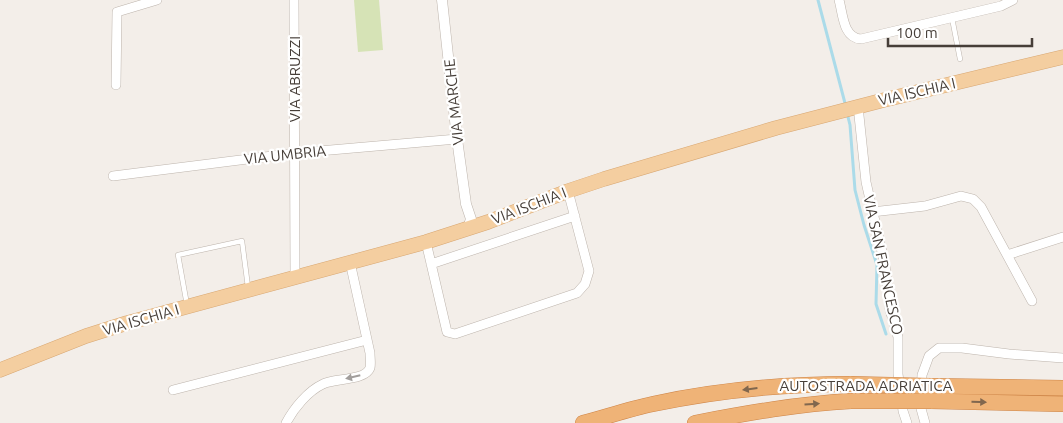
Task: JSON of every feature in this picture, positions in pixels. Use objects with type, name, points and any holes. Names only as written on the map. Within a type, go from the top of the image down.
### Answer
[{"type":"highway","name":"AUTOSTRADA ADRIATICA","points":[[582,423],[652,404],[707,394],[809,384],[1063,388]]},
{"type":"highway","name":"AUTOSTRADA ADRIATICA","points":[[695,423],[766,409],[851,401],[1063,404]]},
{"type":"main road","name":"VIA ISCHIA I","points":[[0,370],[86,336],[127,323],[426,242],[488,222],[568,191],[716,146],[838,111],[1063,58]]},
{"type":"street","points":[[116,85],[117,12],[157,0]]},
{"type":"street","name":"VIA ABRUZZI","points":[[294,0],[295,277]]},
{"type":"street","name":"VIA MARCHE","points":[[442,0],[466,204],[471,219],[468,228]]},
{"type":"street","points":[[839,0],[848,33],[857,39],[1001,6],[1013,0]]},
{"type":"street","name":"VIA SAN FRANCESCO","points":[[855,107],[866,182],[885,265],[890,310],[898,333],[898,374],[903,411],[907,423]]},
{"type":"street","name":"VIA UMBRIA","points":[[114,176],[296,153],[458,139]]},
{"type":"street","points":[[426,242],[447,332],[455,334],[577,293],[585,284],[589,271],[568,191]]},
{"type":"street","points":[[872,212],[925,206],[956,197],[969,197],[981,207],[1032,301]]},
{"type":"street","points":[[431,264],[575,216]]},
{"type":"street","points":[[1008,255],[1063,237]]},
{"type":"street","points":[[286,423],[303,400],[324,383],[357,377],[367,373],[370,367],[367,340],[350,262]]},
{"type":"street","points":[[173,390],[367,340]]},
{"type":"street","points":[[925,423],[920,405],[923,371],[929,356],[939,348],[962,348],[1063,358]]},
{"type":"lane","points":[[952,18],[960,59]]},
{"type":"lane","points":[[187,306],[178,256],[242,241],[249,290]]},
{"type":"green space","points":[[354,0],[379,0],[383,50],[358,52]]},
{"type":"waterway","points":[[818,0],[846,107]]},
{"type":"waterway","points":[[847,113],[850,125],[855,190],[877,265],[876,304],[886,334]]}]
